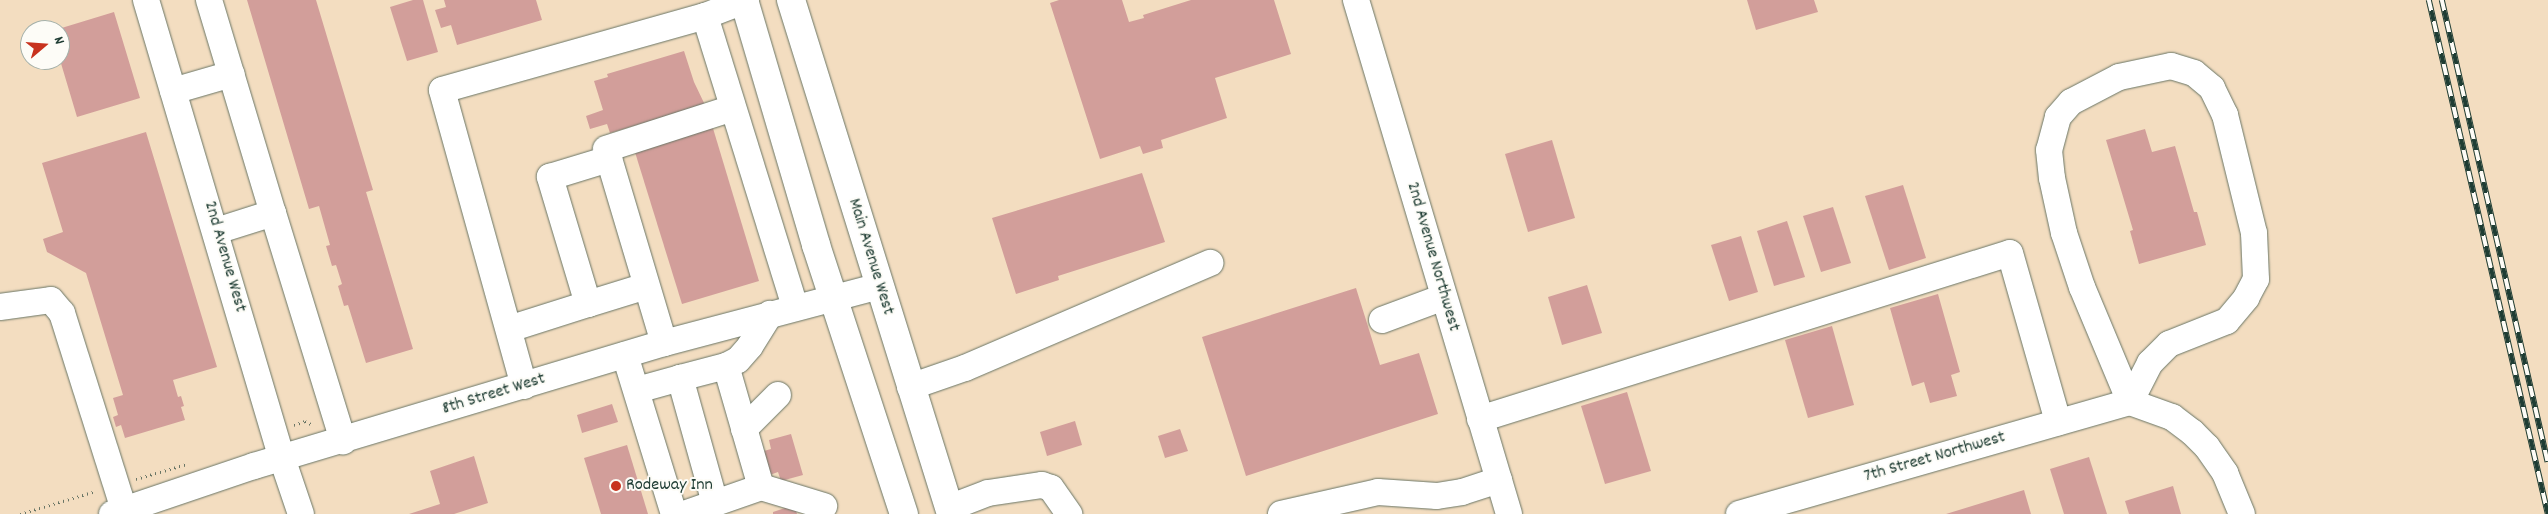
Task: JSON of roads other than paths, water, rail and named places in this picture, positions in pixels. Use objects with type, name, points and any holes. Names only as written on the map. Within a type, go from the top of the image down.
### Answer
[{"type":"main road","points":[[744,0],[832,297],[904,514]]},
{"type":"main road","name":"Main Avenue West","points":[[791,0],[950,511]]},
{"type":"street","name":"2nd Avenue West","points":[[146,0],[216,230],[282,458],[302,514]]},
{"type":"street","points":[[209,0],[343,441]]},
{"type":"street","points":[[524,386],[442,90],[705,16],[744,0]]},
{"type":"street","name":"2nd Avenue Northwest","points":[[1356,0],[1508,514]]},
{"type":"street","points":[[705,16],[794,307]]},
{"type":"street","points":[[2130,402],[2150,363],[2169,344],[2227,321],[2246,298],[2256,279],[2254,233],[2224,115],[2212,88],[2194,73],[2171,66],[2119,77],[2071,102],[2058,117],[2049,150],[2052,178],[2064,233],[2082,287],[2130,402],[2172,417],[2192,432],[2208,448],[2225,473],[2242,514]]},
{"type":"street","points":[[173,91],[232,74]]},
{"type":"street","points":[[664,344],[606,149],[733,108]]},
{"type":"street","points":[[588,304],[550,176],[609,159]]},
{"type":"street","points":[[216,230],[273,213]]},
{"type":"street","points":[[1480,419],[2010,253],[2058,422]]},
{"type":"street","points":[[910,386],[965,368],[1210,263]]},
{"type":"street","points":[[508,329],[646,286]]},
{"type":"street","name":"8th Street West","points":[[118,512],[282,458],[664,344],[794,307],[879,286]]},
{"type":"street","points":[[1382,320],[1444,297]]},
{"type":"street","points":[[0,306],[37,300],[51,300],[62,313],[118,512]]},
{"type":"street","points":[[637,390],[726,366],[738,360],[750,346],[770,314]]},
{"type":"street","points":[[625,356],[674,514]]},
{"type":"street","points":[[726,366],[762,488]]},
{"type":"street","points":[[680,378],[715,503]]},
{"type":"street","points":[[744,429],[778,395]]},
{"type":"street","name":"7th Street Northwest","points":[[1739,514],[1788,507],[2058,422],[2130,402]]},
{"type":"street","points":[[1281,514],[1378,492],[1443,495],[1462,492],[1498,480]]},
{"type":"street","points":[[950,511],[988,493],[1042,485],[1051,488],[1069,514]]},
{"type":"street","points":[[684,514],[762,488],[824,506]]},
{"type":"railway","points":[[2429,0],[2548,514]]},
{"type":"railway","points":[[2442,0],[2548,462]]},
{"type":"place","name":"Rodeway Inn","points":[[616,486]]}]
